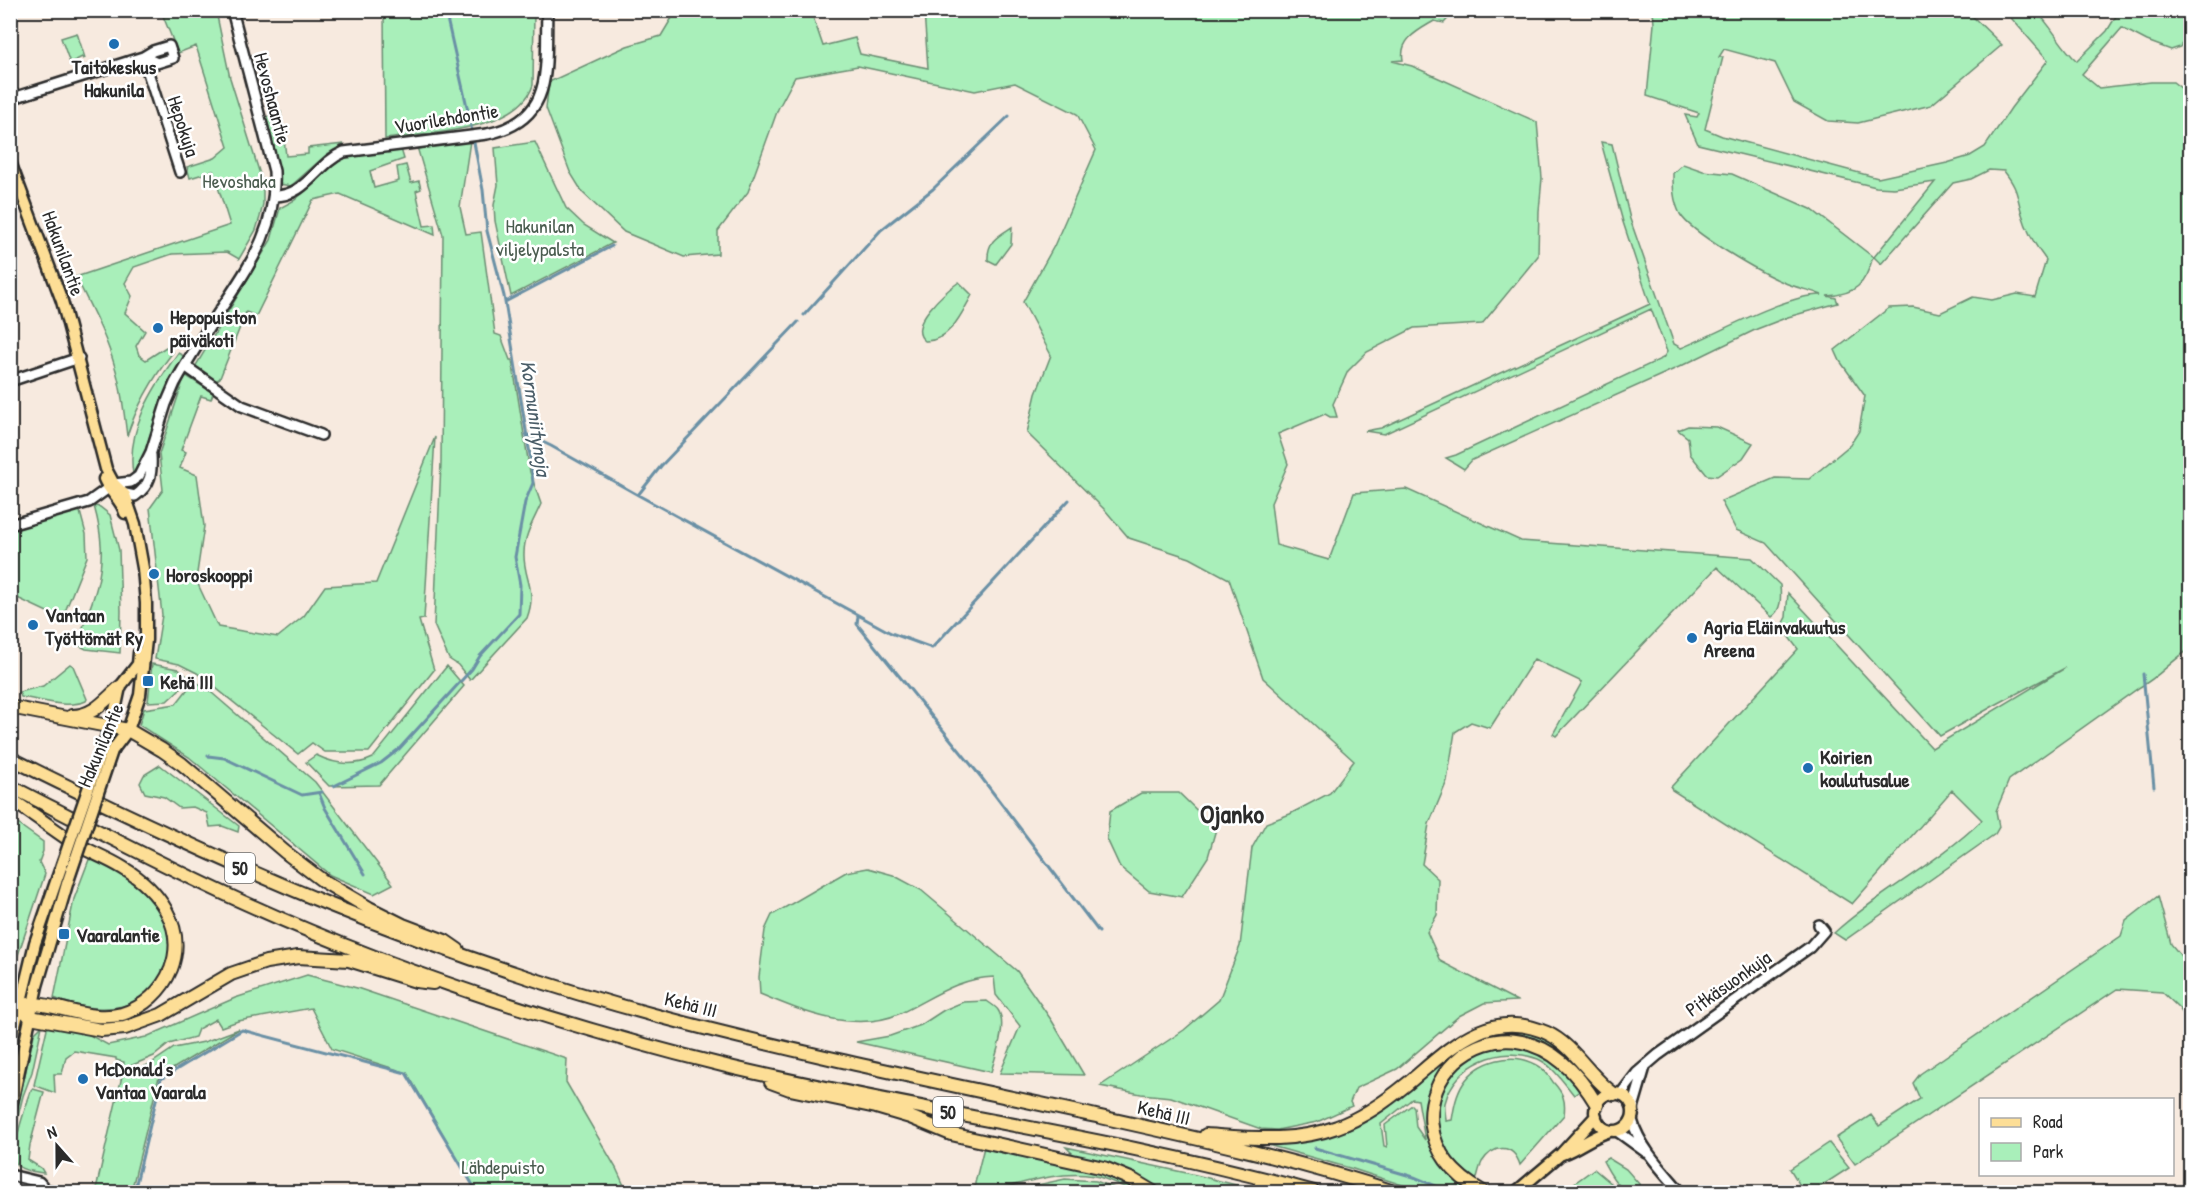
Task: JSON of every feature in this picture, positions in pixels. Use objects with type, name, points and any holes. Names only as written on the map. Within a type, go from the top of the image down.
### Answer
[{"type":"highway","points":[[59,716],[79,716],[89,713],[120,687]]},
{"type":"highway","points":[[10,707],[128,730],[182,765],[323,881],[403,925],[445,941],[477,962]]},
{"type":"highway","name":"Kehä III","points":[[10,758],[255,874],[416,940],[477,962],[607,1002],[725,1033],[1172,1133],[1394,1192]]},
{"type":"highway","name":"50","points":[[10,786],[174,870],[248,904],[452,985],[576,1024],[734,1067],[1205,1164],[1314,1192]]},
{"type":"highway","points":[[10,799],[75,843],[136,876],[166,908],[174,932],[174,956],[169,973],[153,996],[136,1008],[109,1017],[94,1017],[34,1003],[20,1005]]},
{"type":"highway","points":[[20,1005],[30,1017],[101,1030],[125,1028],[161,1016],[231,974],[266,962],[298,957],[349,960],[416,981],[452,985]]},
{"type":"highway","points":[[1172,1133],[1272,1139],[1338,1127],[1385,1101],[1458,1042],[1497,1026],[1523,1026],[1548,1033],[1561,1041],[1598,1080],[1617,1094]]},
{"type":"highway","points":[[1481,1192],[1461,1177],[1443,1156],[1433,1138],[1432,1106],[1438,1087],[1447,1071],[1459,1058],[1475,1048],[1493,1042],[1512,1040],[1534,1044],[1564,1064],[1597,1111]]},
{"type":"highway","points":[[734,1067],[790,1089],[876,1107],[910,1117],[951,1134],[1104,1168],[1133,1180],[1153,1192]]},
{"type":"highway","points":[[1162,1156],[1204,1172],[1281,1192]]},
{"type":"main road","name":"Hakunilantie","points":[[10,162],[56,282],[79,358],[88,393],[101,471],[124,507],[139,577],[142,633],[138,664],[120,687],[108,749],[62,882],[35,943],[10,1047]]},
{"type":"main road","name":"Hakunilantie","points":[[108,749],[128,730],[140,694],[146,640],[143,568],[135,524],[125,495],[111,486]]},
{"type":"main road","name":"Hakunilantie","points":[[10,1112],[62,882]]},
{"type":"main road","points":[[1516,1192],[1561,1154],[1597,1111],[1601,1099],[1617,1094],[1630,1102],[1632,1120],[1628,1125],[1598,1134],[1574,1150],[1561,1154]]},
{"type":"main road","points":[[1597,1111],[1601,1126],[1614,1131]]},
{"type":"street","name":"Hevoshaantie","points":[[10,525],[89,502],[111,486],[131,482],[139,476],[151,452],[166,404],[185,366],[259,249],[269,224],[274,196],[274,171],[232,10]]},
{"type":"street","name":"Vuorilehdontie","points":[[274,196],[287,196],[295,192],[334,156],[344,152],[487,135],[499,132],[526,118],[538,103],[544,81],[547,10]]},
{"type":"street","name":"Hepokuja","points":[[10,99],[143,57],[180,172]]},
{"type":"street","points":[[10,381],[79,358]]},
{"type":"street","points":[[185,366],[242,406],[321,435]]},
{"type":"street","name":"Hevoshaantie","points":[[125,495],[135,496],[148,484],[151,452]]},
{"type":"street","name":"Pitkäsuonkuja","points":[[1617,1094],[1666,1048],[1810,947],[1824,932],[1819,925]]},
{"type":"street","points":[[1632,1108],[1645,1067]]},
{"type":"street","points":[[1632,1120],[1635,1131],[1648,1154],[1681,1192]]},
{"type":"street","points":[[1614,1131],[1648,1154]]},
{"type":"street","points":[[10,1175],[39,1182],[46,1190]]},
{"type":"street","points":[[10,1187],[38,1192],[46,1190],[58,1192]]},
{"type":"green space","name":"Hevoshaka","points":[[161,11],[216,11],[230,78],[263,184],[263,204],[256,230],[239,259],[227,252],[172,254],[134,267],[125,283],[132,296],[125,313],[145,331],[136,346],[139,355],[146,360],[166,347],[173,352],[146,392],[127,436],[121,392],[111,355],[76,277],[230,225],[213,171],[190,178],[187,167],[215,158],[228,147],[196,46],[178,53]]},
{"type":"green space","points":[[384,11],[534,11],[533,85],[524,100],[509,112],[490,121],[445,132],[385,139]]},
{"type":"green space","points":[[676,11],[811,11],[823,46],[855,38],[860,54],[928,68],[924,11],[1455,11],[1444,23],[1434,21],[1411,36],[1404,46],[1403,60],[1392,61],[1412,66],[1537,122],[1542,178],[1538,256],[1482,324],[1414,328],[1367,352],[1348,371],[1333,404],[1337,417],[1325,414],[1278,434],[1288,464],[1271,503],[1276,545],[1329,560],[1354,493],[1406,489],[1521,541],[1752,558],[1780,585],[1779,607],[1771,617],[1717,567],[1556,736],[1553,734],[1582,682],[1534,659],[1490,728],[1471,722],[1455,732],[1447,781],[1429,824],[1422,864],[1438,879],[1437,915],[1427,932],[1440,961],[1517,1001],[1484,1003],[1459,1016],[1397,1069],[1356,1088],[1350,1102],[1352,1106],[1317,1122],[1277,1130],[1261,1129],[1171,1097],[1100,1086],[1184,1030],[1219,1000],[1240,946],[1252,848],[1266,823],[1290,814],[1330,793],[1354,761],[1263,678],[1229,579],[1190,558],[1129,538],[1105,510],[1027,433],[1036,394],[1051,355],[1023,302],[1054,246],[1096,150],[1077,114],[1015,83],[975,91],[858,66],[795,77],[778,109],[748,192],[718,231],[718,254],[684,257],[624,232],[583,193],[570,172],[546,108],[549,82],[627,46],[661,36]]},
{"type":"green space","points":[[1653,11],[1967,11],[2002,45],[1931,105],[1858,123],[1828,121],[1794,102],[1775,63],[1724,49],[1719,57],[1723,57],[1705,129],[1722,136],[1878,178],[1947,163],[1970,156],[1985,147],[2011,108],[2048,60],[2005,11],[2036,11],[2077,61],[2107,31],[2118,11],[2190,11],[2190,27],[2180,47],[2171,50],[2122,28],[2082,74],[2099,88],[2173,82],[2190,95],[2190,649],[2009,780],[1996,811],[1999,827],[1995,834],[1845,940],[1834,933],[1870,904],[1965,836],[1982,820],[1952,790],[1852,904],[1672,790],[1671,787],[1798,649],[1781,627],[1786,617],[1788,593],[1932,748],[2065,668],[1940,736],[1766,543],[1736,530],[1721,501],[1775,478],[1809,479],[1850,445],[1859,431],[1865,396],[1840,361],[1835,350],[1889,308],[1913,307],[1940,313],[1973,297],[1992,300],[2017,294],[2035,297],[2046,260],[2029,232],[2012,182],[2004,171],[1989,170],[1971,179],[1953,183],[1881,264],[1874,257],[1935,182],[1894,188],[1876,187],[1698,144],[1685,115],[1697,117],[1699,113],[1647,96],[1654,24]]},
{"type":"green space","points":[[77,33],[85,58],[82,57],[70,63],[61,38]]},
{"type":"green space","points":[[281,112],[286,156],[308,154],[308,148],[344,144],[327,154],[291,186],[279,184],[274,146],[266,117]]},
{"type":"green space","points":[[470,141],[460,207],[466,234],[481,232],[495,334],[501,336],[510,360],[512,360],[530,472],[541,504],[524,546],[524,562],[531,592],[527,618],[470,680],[458,665],[449,659],[434,625],[441,463],[443,235],[417,147]]},
{"type":"green space","name":"Hakunilan viljelypalsta","points":[[535,142],[566,208],[584,225],[613,243],[511,296],[495,221],[494,205],[498,185],[495,148]]},
{"type":"green space","points":[[1601,142],[1612,144],[1630,219],[1674,344],[1681,348],[1771,308],[1807,296],[1822,295],[1788,284],[1759,270],[1727,252],[1687,222],[1680,214],[1673,189],[1673,173],[1683,164],[1703,171],[1732,174],[1811,209],[1873,257],[1867,275],[1852,290],[1827,296],[1836,298],[1838,303],[1788,317],[1757,329],[1679,367],[1472,460],[1464,469],[1446,458],[1663,358],[1667,352],[1651,309],[1384,434],[1365,431],[1381,428],[1650,304],[1623,222]]},
{"type":"green space","points":[[401,149],[404,159],[370,171],[374,188],[399,181],[397,167],[406,165],[411,183],[419,181],[421,189],[416,191],[424,226],[434,225],[435,235],[340,194],[313,200],[256,316],[246,312],[220,378],[214,382],[195,367],[271,240],[280,208],[295,200],[337,162],[348,157]]},
{"type":"green space","points":[[1012,227],[1011,244],[996,264],[988,260],[991,244],[998,236]]},
{"type":"green space","points":[[959,282],[972,295],[964,310],[948,332],[941,337],[925,341],[920,335],[920,327],[924,318],[937,301]]},
{"type":"green space","points":[[178,353],[184,356],[162,399],[140,466],[133,474],[132,457],[138,425],[159,380]]},
{"type":"green space","points":[[185,375],[213,393],[211,399],[201,396],[181,450],[186,452],[180,468],[197,475],[204,526],[196,580],[218,627],[278,637],[304,616],[325,586],[376,583],[435,437],[424,619],[419,620],[434,670],[369,752],[325,752],[312,743],[298,754],[197,673],[179,664],[155,659],[162,615],[150,508],[163,490],[159,454]]},
{"type":"green space","points":[[1688,426],[1717,427],[1753,443],[1743,458],[1717,476],[1707,475],[1690,454],[1688,438],[1678,430]]},
{"type":"green space","points":[[94,506],[100,507],[110,515],[119,550],[120,653],[86,649],[78,645],[101,566],[99,526]]},
{"type":"green space","points":[[79,508],[86,534],[87,557],[62,619],[11,595],[11,529]]},
{"type":"green space","points":[[70,664],[73,666],[86,701],[62,704],[21,697],[19,692],[43,686]]},
{"type":"green space","points":[[152,664],[178,669],[187,676],[182,687],[167,701],[148,702]]},
{"type":"green space","points":[[447,666],[464,686],[379,785],[329,786],[306,762],[316,755],[330,761],[344,763],[359,763],[373,758]]},
{"type":"green space","points":[[194,681],[205,687],[315,782],[393,884],[374,894],[330,875],[189,757],[139,725],[144,709],[176,704]]},
{"type":"green space","points":[[160,765],[239,826],[238,832],[222,826],[210,827],[207,813],[193,807],[179,808],[164,797],[145,793],[140,783],[144,775]]},
{"type":"green space","points":[[1141,793],[1179,793],[1216,829],[1208,857],[1182,897],[1149,891],[1120,867],[1107,839],[1110,811]]},
{"type":"green space","points":[[11,819],[43,842],[39,862],[45,874],[11,976]]},
{"type":"green space","points":[[90,857],[140,886],[156,902],[167,924],[170,942],[169,955],[160,979],[150,992],[137,1001],[122,1006],[88,1007],[54,998],[74,899]]},
{"type":"green space","points":[[868,868],[893,875],[921,890],[1017,971],[1052,1021],[1084,1075],[1000,1073],[1020,1026],[996,995],[994,977],[957,985],[901,1013],[883,1019],[866,1021],[829,1018],[794,1008],[760,994],[759,977],[765,930],[772,915],[846,872]]},
{"type":"green space","points":[[2158,896],[2171,944],[2190,967],[2190,1024],[2179,1008],[2162,992],[2117,989],[1855,1164],[1836,1138],[1871,1115],[1879,1126],[1920,1099],[1913,1083],[1920,1074],[2121,936],[2126,921]]},
{"type":"green space","name":"Lähdepuisto","points":[[307,975],[357,988],[567,1059],[566,1082],[616,1168],[627,1192],[477,1192],[407,1073],[332,1049],[311,1008],[238,1021],[221,1027],[216,1019],[198,1029],[195,1037],[169,1044],[154,1056],[123,1069],[124,1062],[116,1058],[74,1051],[66,1057],[62,1074],[54,1074],[55,1093],[34,1085],[48,1024],[82,1031],[108,1045],[146,1037],[235,998]]},
{"type":"green space","points":[[987,1001],[998,1010],[1002,1023],[1000,1041],[991,1072],[856,1042],[890,1036],[921,1025],[944,1010],[963,1002]]},
{"type":"green space","points":[[42,1026],[32,1072],[23,1096],[11,1145],[11,1127],[34,1034]]},
{"type":"green space","points":[[1511,1028],[1551,1039],[1586,1073],[1581,1076],[1562,1055],[1548,1045],[1530,1038],[1512,1036],[1494,1037],[1477,1043],[1461,1052],[1447,1064],[1437,1078],[1429,1099],[1430,1135],[1434,1151],[1441,1163],[1471,1192],[1424,1192],[1268,1145],[1319,1138],[1345,1130],[1371,1118],[1389,1107],[1448,1055],[1478,1035]],"holes":[[[1412,1099],[1418,1100],[1425,1140],[1416,1127],[1412,1105],[1385,1125],[1387,1147],[1384,1146],[1381,1124]]]},
{"type":"green space","points":[[239,1029],[159,1077],[131,1192],[107,1192],[96,1189],[122,1076],[150,1064],[174,1048],[204,1042]]},
{"type":"green space","points":[[1510,1045],[1534,1051],[1551,1060],[1581,1090],[1574,1095],[1548,1065],[1524,1055],[1495,1056],[1469,1068],[1450,1089],[1445,1103],[1446,1121],[1452,1120],[1463,1084],[1478,1069],[1497,1060],[1517,1059],[1528,1061],[1542,1068],[1559,1090],[1565,1105],[1564,1115],[1520,1165],[1513,1153],[1503,1148],[1497,1149],[1482,1162],[1476,1181],[1455,1161],[1445,1147],[1438,1117],[1440,1101],[1453,1074],[1464,1063],[1492,1048]]},
{"type":"green space","points":[[33,1089],[44,1092],[28,1160],[41,1168],[44,1173],[22,1169],[17,1165],[15,1159],[16,1140]]},
{"type":"green space","points":[[1829,1143],[1849,1168],[1812,1192],[1804,1192],[1790,1169]]},
{"type":"green space","points":[[984,1147],[1086,1168],[1125,1182],[1143,1192],[1131,1190],[1100,1177],[1067,1175],[978,1192],[975,1183]]},
{"type":"green space","points":[[1066,1147],[1264,1192],[1161,1192],[1148,1184],[1075,1156]]},
{"type":"green space","points":[[1608,1158],[1626,1169],[1646,1192],[1630,1191],[1619,1185],[1603,1161]]},
{"type":"green space","points":[[1594,1169],[1612,1184],[1617,1192],[1562,1192]]},
{"type":"green space","points":[[1065,1179],[1096,1181],[1125,1192],[1006,1192]]},
{"type":"waterway","name":"Kormuniitynoja","points":[[334,786],[381,763],[399,749],[519,614],[520,585],[515,557],[525,502],[533,483],[530,455],[504,296],[487,231],[483,190],[468,111],[445,10]]},
{"type":"waterway","points":[[804,315],[881,230],[933,189],[1009,116]]},
{"type":"waterway","points":[[505,302],[612,246]]},
{"type":"waterway","points":[[526,434],[638,495],[661,466],[798,322]]},
{"type":"waterway","points":[[638,495],[891,633],[932,648],[1069,500]]},
{"type":"waterway","points":[[858,616],[857,624],[981,777],[1099,932]]},
{"type":"waterway","points":[[2143,674],[2154,787]]},
{"type":"waterway","points":[[208,756],[224,758],[302,795],[322,792]]},
{"type":"waterway","points":[[319,793],[325,808],[365,874]]},
{"type":"waterway","points":[[134,1192],[161,1079],[242,1030],[406,1073],[477,1192]]},
{"type":"waterway","points":[[1315,1148],[1414,1177],[1438,1187]]},
{"type":"place","name":"Taitokeskus Hakunila","points":[[114,44]]},
{"type":"place","name":"Hepopuiston päiväkoti","points":[[158,328]]},
{"type":"place","name":"Horoskooppi","points":[[154,574]]},
{"type":"place","name":"Vantaan Työttömät Ry","points":[[33,625]]},
{"type":"place","name":"Agria Eläinvakuutus Areena","points":[[1692,638]]},
{"type":"place","name":"Kehä III","points":[[148,681]]},
{"type":"place","name":"Koirien koulutusalue","points":[[1808,768]]},
{"type":"place","name":"Vaaralantie","points":[[64,934]]},
{"type":"place","name":"McDonald's Vantaa Vaarala","points":[[83,1079]]},
{"type":"district","name":"Ojanko","points":[[1232,813]]}]
